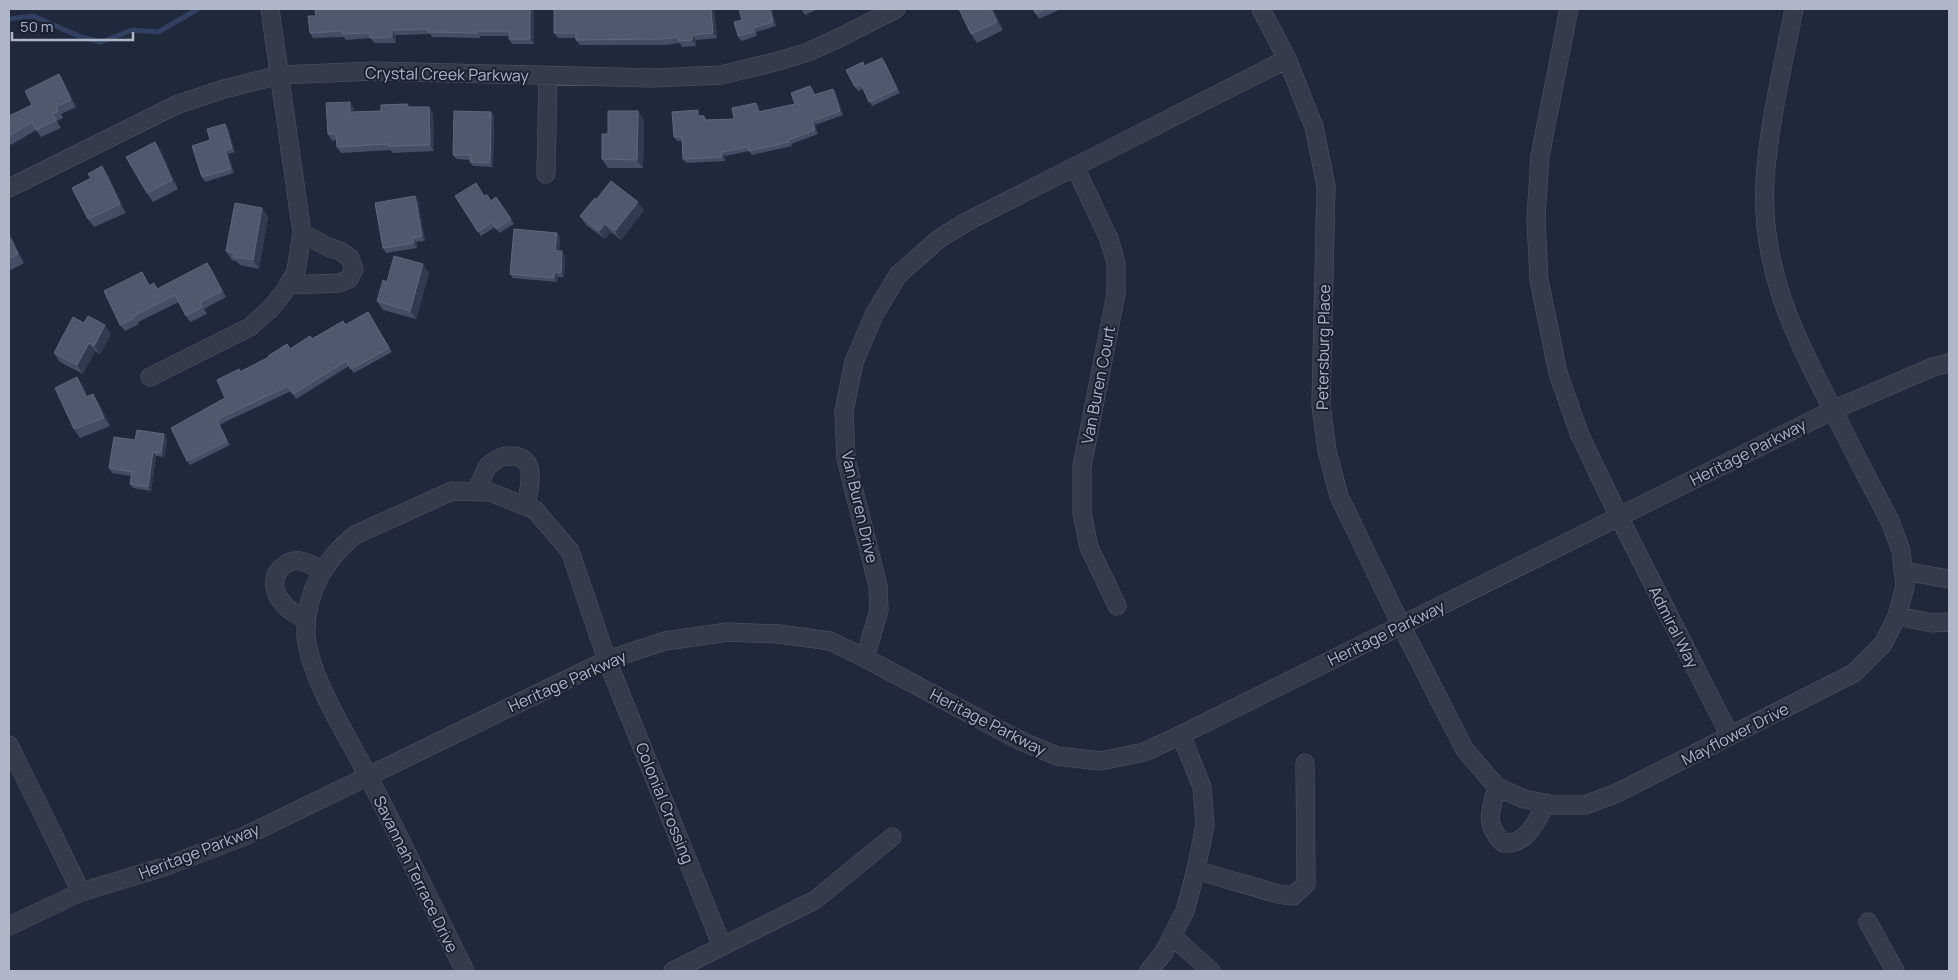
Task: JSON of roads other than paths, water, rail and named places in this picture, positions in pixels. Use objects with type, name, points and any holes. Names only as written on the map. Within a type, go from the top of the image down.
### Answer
[{"type":"street","points":[[150,377],[250,327],[270,309],[296,271],[302,233],[270,9]]},
{"type":"street","name":"Crystal Creek Parkway","points":[[9,188],[176,106],[224,89],[280,75],[375,71],[653,78],[721,76],[808,52],[896,9]]},
{"type":"street","name":"Petersburg Place","points":[[1260,9],[1287,59],[1314,127],[1326,186],[1321,405],[1327,451],[1339,496],[1402,625]]},
{"type":"street","name":"Admiral Way","points":[[1569,9],[1540,156],[1536,218],[1539,280],[1558,373],[1579,433],[1619,517],[1730,736]]},
{"type":"street","name":"Mayflower Drive","points":[[1402,625],[1465,750],[1497,787],[1524,798],[1553,805],[1584,805],[1618,793],[1854,673],[1884,644],[1897,616],[1905,586],[1901,551],[1890,521],[1799,344],[1780,296],[1767,236],[1765,182],[1770,130],[1794,9]]},
{"type":"street","points":[[1075,167],[1287,59]]},
{"type":"street","points":[[546,174],[548,76]]},
{"type":"street","name":"Van Buren Court","points":[[1075,167],[1110,239],[1116,263],[1116,294],[1082,466],[1082,514],[1088,547],[1117,606]]},
{"type":"street","name":"Van Buren Drive","points":[[865,658],[879,610],[878,586],[846,459],[844,411],[854,362],[874,315],[898,274],[940,238],[970,220],[1075,167]]},
{"type":"street","points":[[288,285],[339,283],[349,279],[354,269],[350,258],[340,250],[328,247],[302,233]]},
{"type":"street","name":"Heritage Parkway","points":[[9,926],[81,892],[164,867],[245,836],[607,660],[666,641],[728,632],[779,634],[830,641],[1021,741],[1057,756],[1100,761],[1144,752],[1833,410],[1933,367],[1949,363]]},
{"type":"street","points":[[477,492],[488,466],[503,456],[518,455],[527,461],[531,475],[526,506]]},
{"type":"street","name":"Savannah Terrace Drive","points":[[465,971],[316,674],[306,634],[306,619],[311,594],[322,571],[342,545],[355,535],[452,491],[477,492]]},
{"type":"street","name":"Colonial Crossing","points":[[477,492],[490,492],[535,510],[570,551],[607,660],[722,946]]},
{"type":"street","points":[[306,619],[289,610],[279,598],[274,585],[277,574],[284,565],[294,560],[307,562],[322,571]]},
{"type":"street","points":[[1903,571],[1949,579]]},
{"type":"street","points":[[1897,616],[1932,623],[1949,622]]},
{"type":"street","points":[[1149,971],[1164,952],[1185,911],[1205,825],[1202,787],[1181,735]]},
{"type":"street","points":[[9,745],[81,892]]},
{"type":"street","points":[[1196,870],[1293,896],[1306,884],[1305,763]]},
{"type":"street","points":[[1497,787],[1489,818],[1492,832],[1503,843],[1512,844],[1526,836],[1546,804]]},
{"type":"street","points":[[672,971],[815,900],[892,837]]},
{"type":"street","points":[[1868,922],[1895,971]]},
{"type":"street","points":[[1172,936],[1211,971]]},
{"type":"waterway","points":[[9,19],[33,16],[81,37],[101,42],[132,30],[158,32],[198,9]]}]
